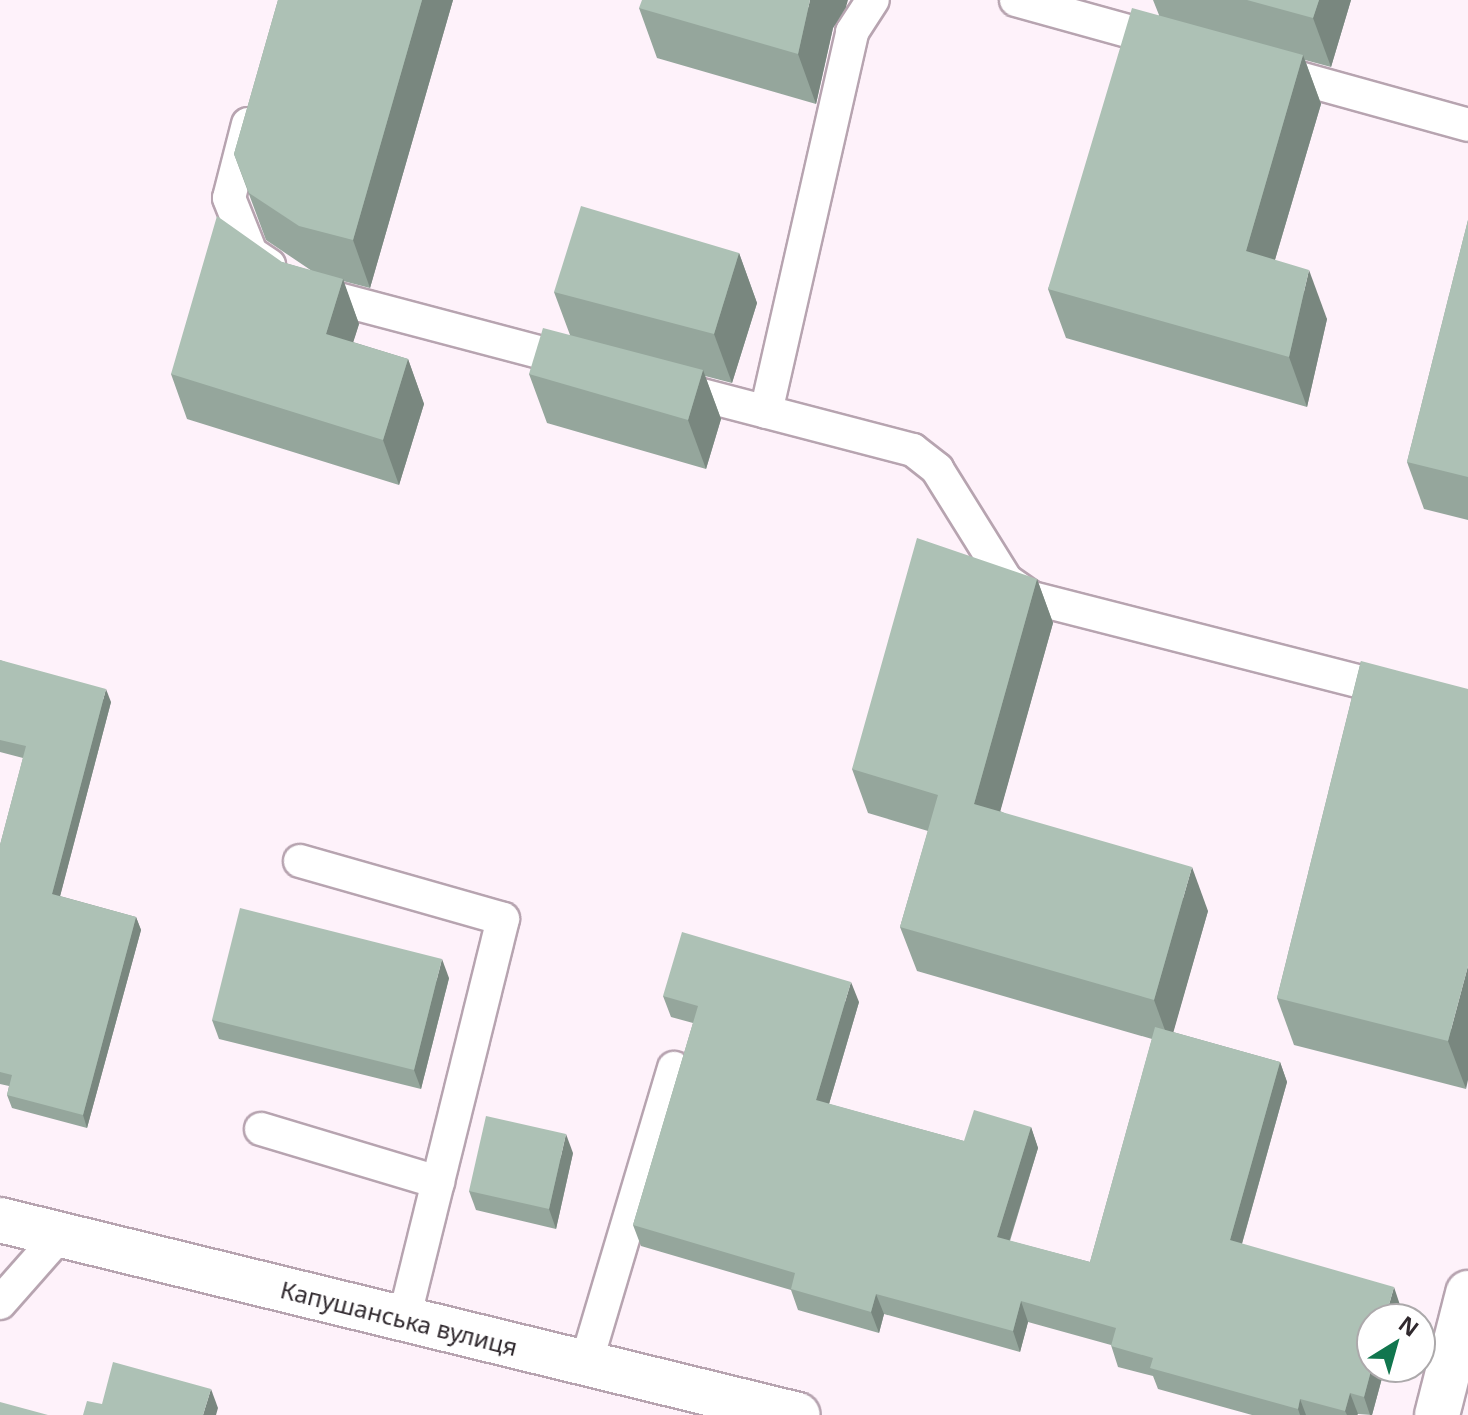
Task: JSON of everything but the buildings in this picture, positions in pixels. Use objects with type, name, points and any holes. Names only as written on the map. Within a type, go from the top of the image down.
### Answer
[{"type":"street","name":"Капушанська вулиця","points":[[0,1220],[798,1415]]},
{"type":"street","points":[[1437,1415],[1468,1293]]},
{"type":"lane","points":[[766,412],[852,32],[873,0]]},
{"type":"lane","points":[[1016,0],[1197,50]]},
{"type":"lane","points":[[1242,63],[1468,125]]},
{"type":"lane","points":[[256,92],[229,198],[251,253],[308,291],[913,450],[937,469],[1006,580],[1032,598],[1468,709]]},
{"type":"lane","points":[[300,861],[503,919],[404,1320]]},
{"type":"lane","points":[[586,1363],[674,1068]]},
{"type":"lane","points":[[261,1129],[438,1182]]},
{"type":"lane","points":[[0,1303],[60,1235]]}]
